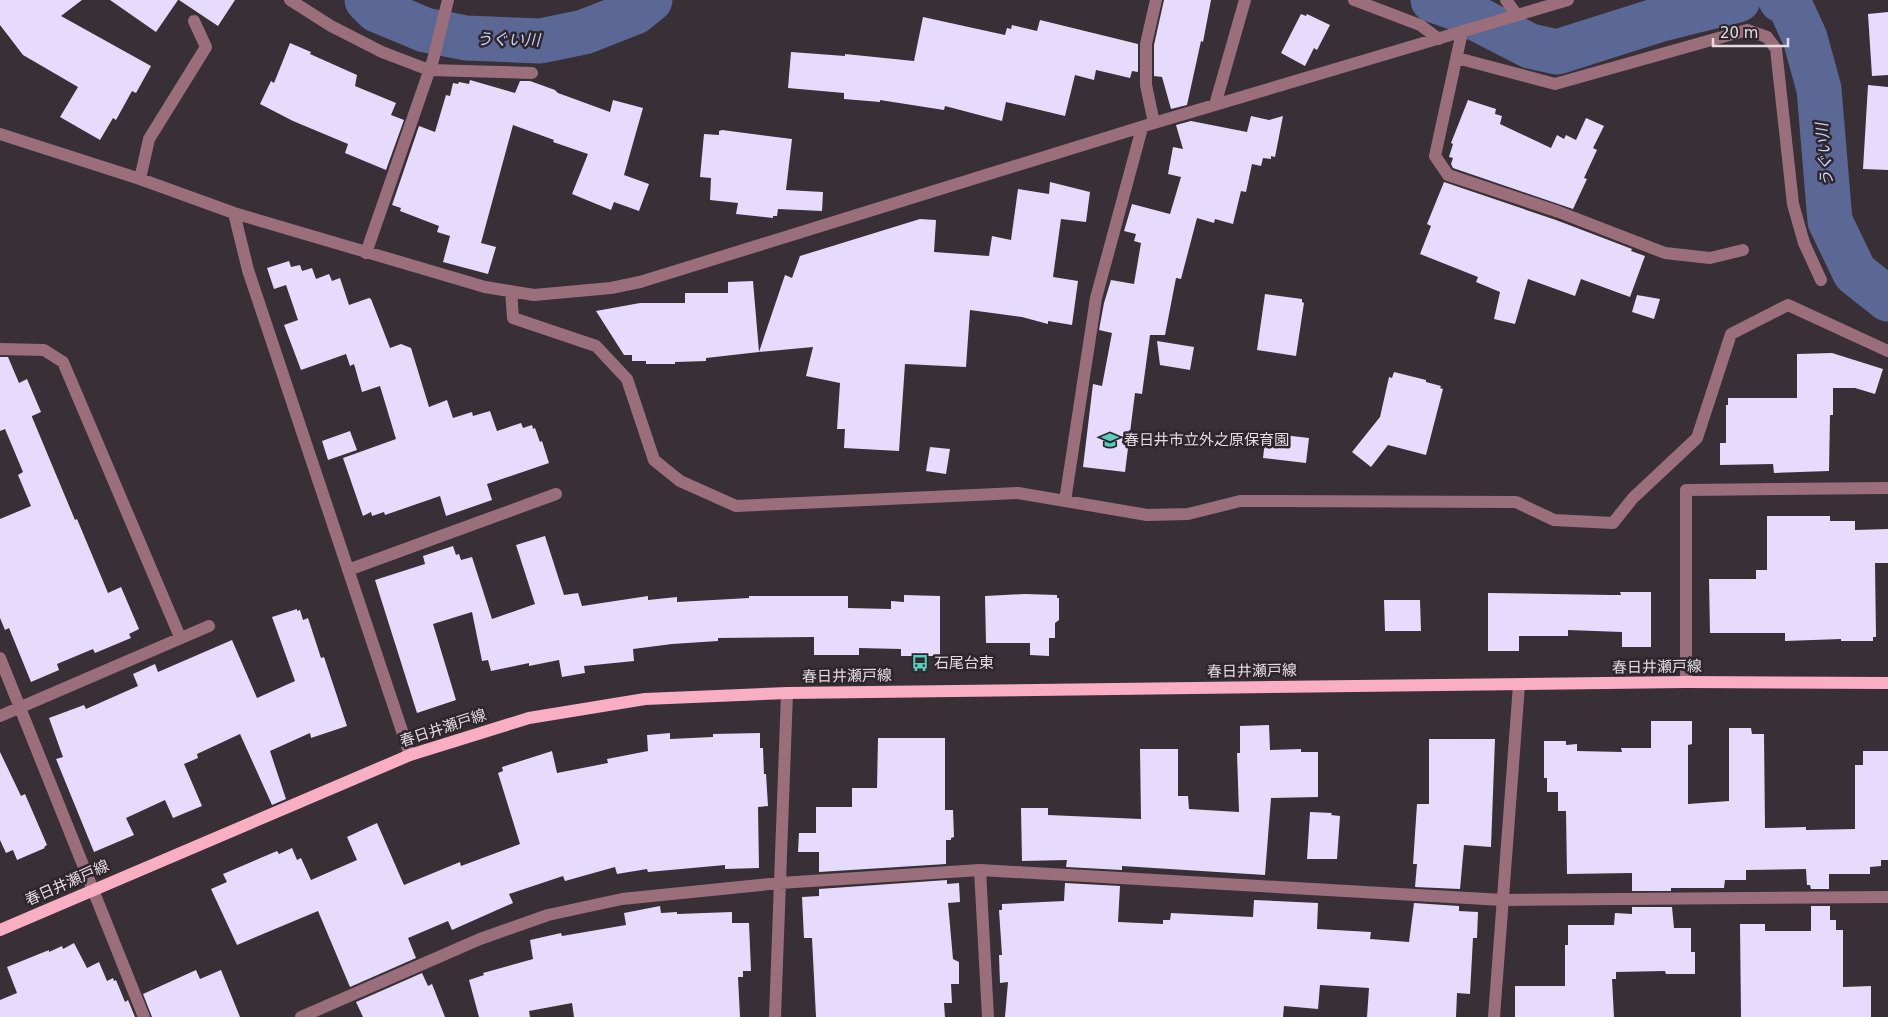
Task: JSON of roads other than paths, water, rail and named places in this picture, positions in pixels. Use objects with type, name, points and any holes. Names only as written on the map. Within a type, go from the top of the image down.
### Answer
[{"type":"main road","name":"春日井瀬戸線","points":[[0,930],[410,755],[539,717],[645,699],[787,693],[1686,682],[1888,683]]},
{"type":"street","points":[[290,0],[331,26],[382,52],[431,65],[532,73]]},
{"type":"street","points":[[1154,123],[1146,85],[1146,44],[1156,0]]},
{"type":"street","points":[[1215,105],[1244,0]]},
{"type":"street","points":[[1354,0],[1368,3],[1420,25],[1439,39]]},
{"type":"street","points":[[1506,0],[1516,15]]},
{"type":"street","points":[[0,134],[140,179],[234,214],[485,287],[534,295],[580,292],[640,282],[1154,123],[1568,0]]},
{"type":"street","points":[[366,253],[431,65],[447,4]]},
{"type":"street","points":[[140,179],[149,139],[206,47],[194,21]]},
{"type":"street","points":[[1457,58],[1555,84],[1747,30],[1767,38],[1776,49],[1794,204],[1804,243],[1821,280]]},
{"type":"street","points":[[1462,32],[1435,156],[1448,175],[1560,212],[1665,252],[1710,258],[1743,250]]},
{"type":"street","points":[[1065,501],[1096,298],[1142,128]]},
{"type":"street","points":[[234,214],[248,270],[410,755]]},
{"type":"street","points":[[511,292],[513,318],[596,346],[627,380],[654,460],[680,481],[736,506],[1018,493],[1147,515],[1188,514],[1240,501],[1516,502],[1554,520],[1612,523],[1633,498],[1696,438],[1731,334],[1788,305],[1888,351]]},
{"type":"street","points":[[0,349],[44,350],[63,362],[180,637]]},
{"type":"street","points":[[1686,682],[1686,490],[1888,488]]},
{"type":"street","points":[[348,570],[556,494]]},
{"type":"street","points":[[0,716],[209,626]]},
{"type":"street","points":[[0,658],[144,1017]]},
{"type":"street","points":[[1494,1017],[1519,685]]},
{"type":"street","points":[[775,1017],[787,693]]},
{"type":"street","points":[[980,870],[988,1017]]},
{"type":"street","points":[[301,1017],[480,939],[548,915],[622,899],[780,882],[980,870],[1503,900],[1888,897]]},
{"type":"waterway","name":"うぐい川","points":[[367,0],[377,10],[425,30],[466,38],[540,41],[584,32],[635,12],[650,0]]},
{"type":"waterway","name":"うぐい川","points":[[1433,0],[1456,8],[1530,46],[1557,52],[1658,20],[1738,0]]},
{"type":"waterway","name":"うぐい川","points":[[1781,0],[1788,1],[1805,38],[1819,89],[1830,221],[1855,273],[1888,299]]},
{"type":"place","name":"春日井市立外之原保育園","points":[[1110,440]]},
{"type":"place","name":"石尾台東","points":[[920,663]]}]
